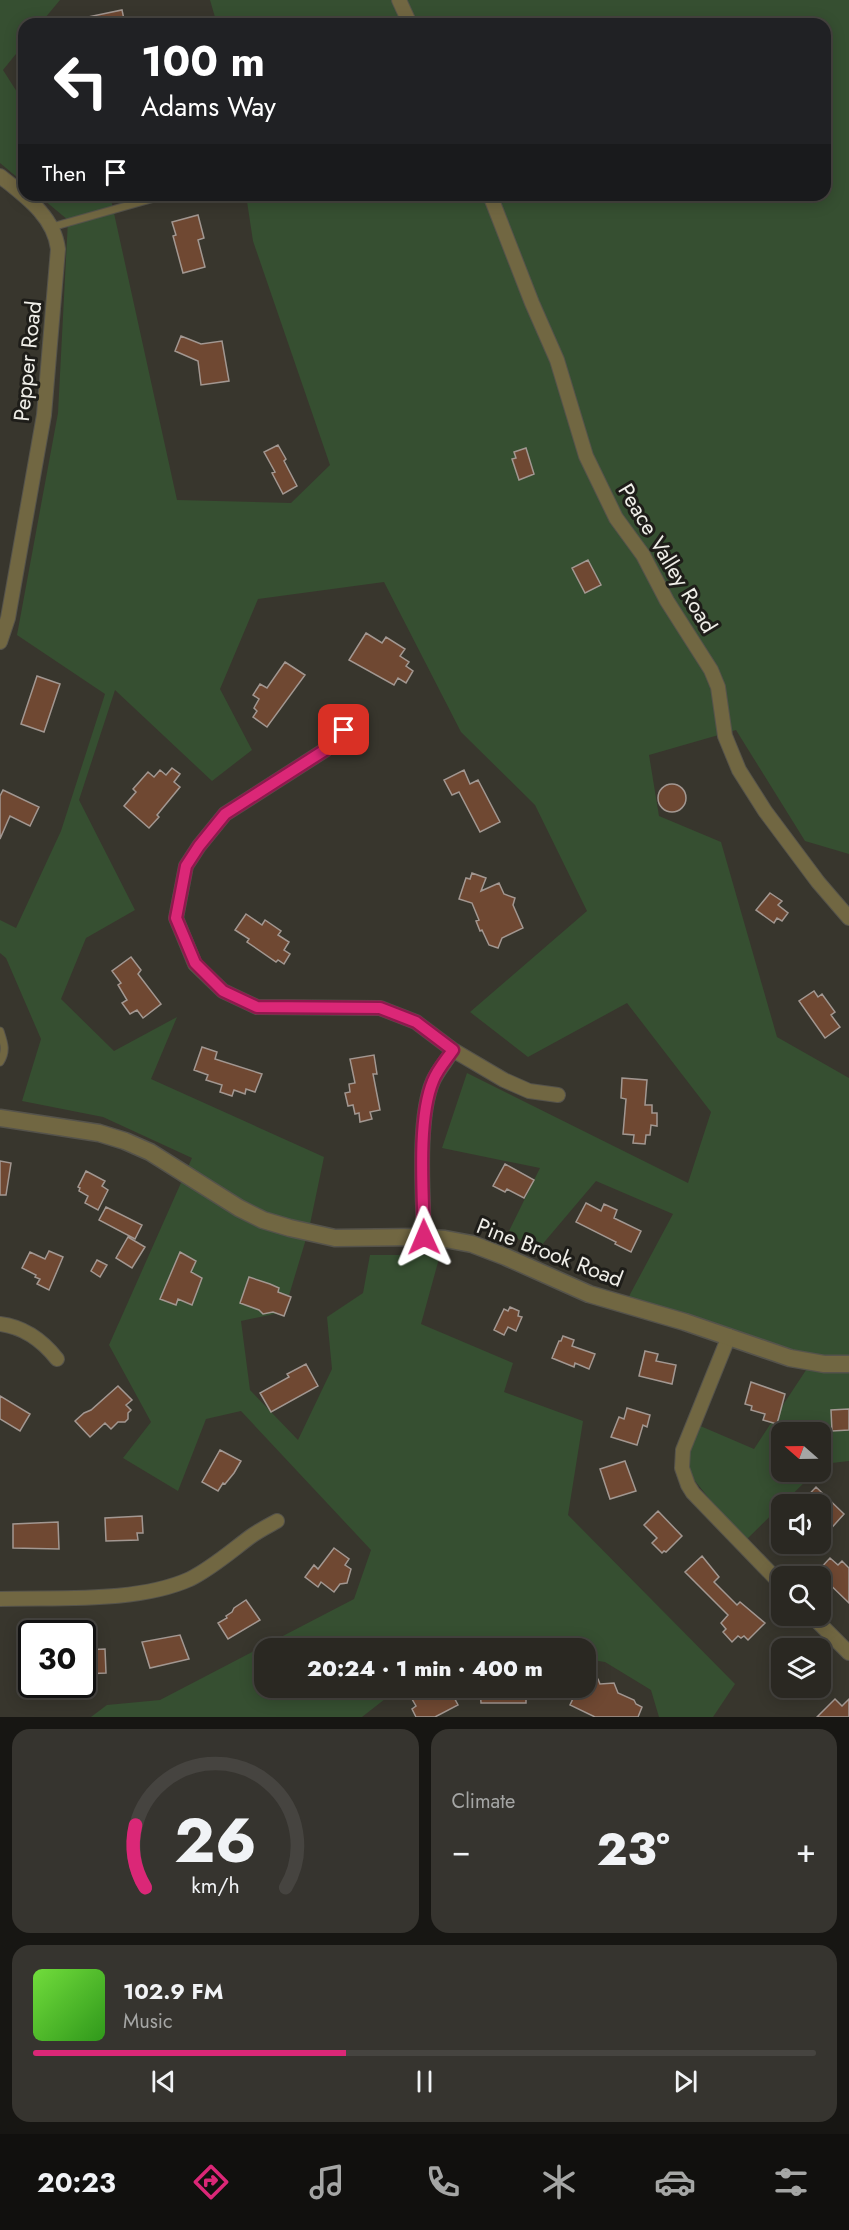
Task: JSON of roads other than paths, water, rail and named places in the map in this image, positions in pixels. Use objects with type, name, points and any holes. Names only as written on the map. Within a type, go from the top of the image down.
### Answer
[{"type":"street","points":[[399,0],[407,18]]},
{"type":"street","points":[[0,176],[18,192]]},
{"type":"street","points":[[28,201],[45,216],[52,227]]},
{"type":"street","name":"Peace Valley Road","points":[[492,201],[528,294],[558,360],[586,456],[616,518],[643,555],[667,601],[711,670],[718,687],[725,736],[739,770],[765,811],[818,882],[849,918]]},
{"type":"street","name":"Pepper Road","points":[[0,642],[8,618],[44,415],[58,249],[52,227]]},
{"type":"street","points":[[344,730],[325,750],[225,814],[186,866],[176,918],[195,963],[223,991],[257,1007],[380,1008],[416,1022],[453,1050],[504,1080],[528,1091],[558,1095]]},
{"type":"street","points":[[424,1237],[426,1107],[434,1078],[453,1050]]},
{"type":"street","name":"Pine Brook Road","points":[[0,1118],[99,1133],[125,1141],[150,1152],[239,1208],[264,1220],[290,1228],[335,1238],[424,1237],[472,1244],[589,1294],[729,1336],[790,1358],[824,1364],[849,1364]]},
{"type":"street","points":[[0,1324],[19,1328],[35,1337],[57,1359]]},
{"type":"street","points":[[729,1336],[685,1441],[682,1468],[693,1493],[771,1574]]},
{"type":"street","points":[[0,1599],[131,1594],[158,1590],[192,1578],[252,1536],[278,1521]]},
{"type":"street","points":[[822,1626],[849,1653]]},
{"type":"lane","points":[[52,227],[144,201]]},
{"type":"lane","points":[[0,1031],[5,1044],[4,1055],[0,1062]]}]
